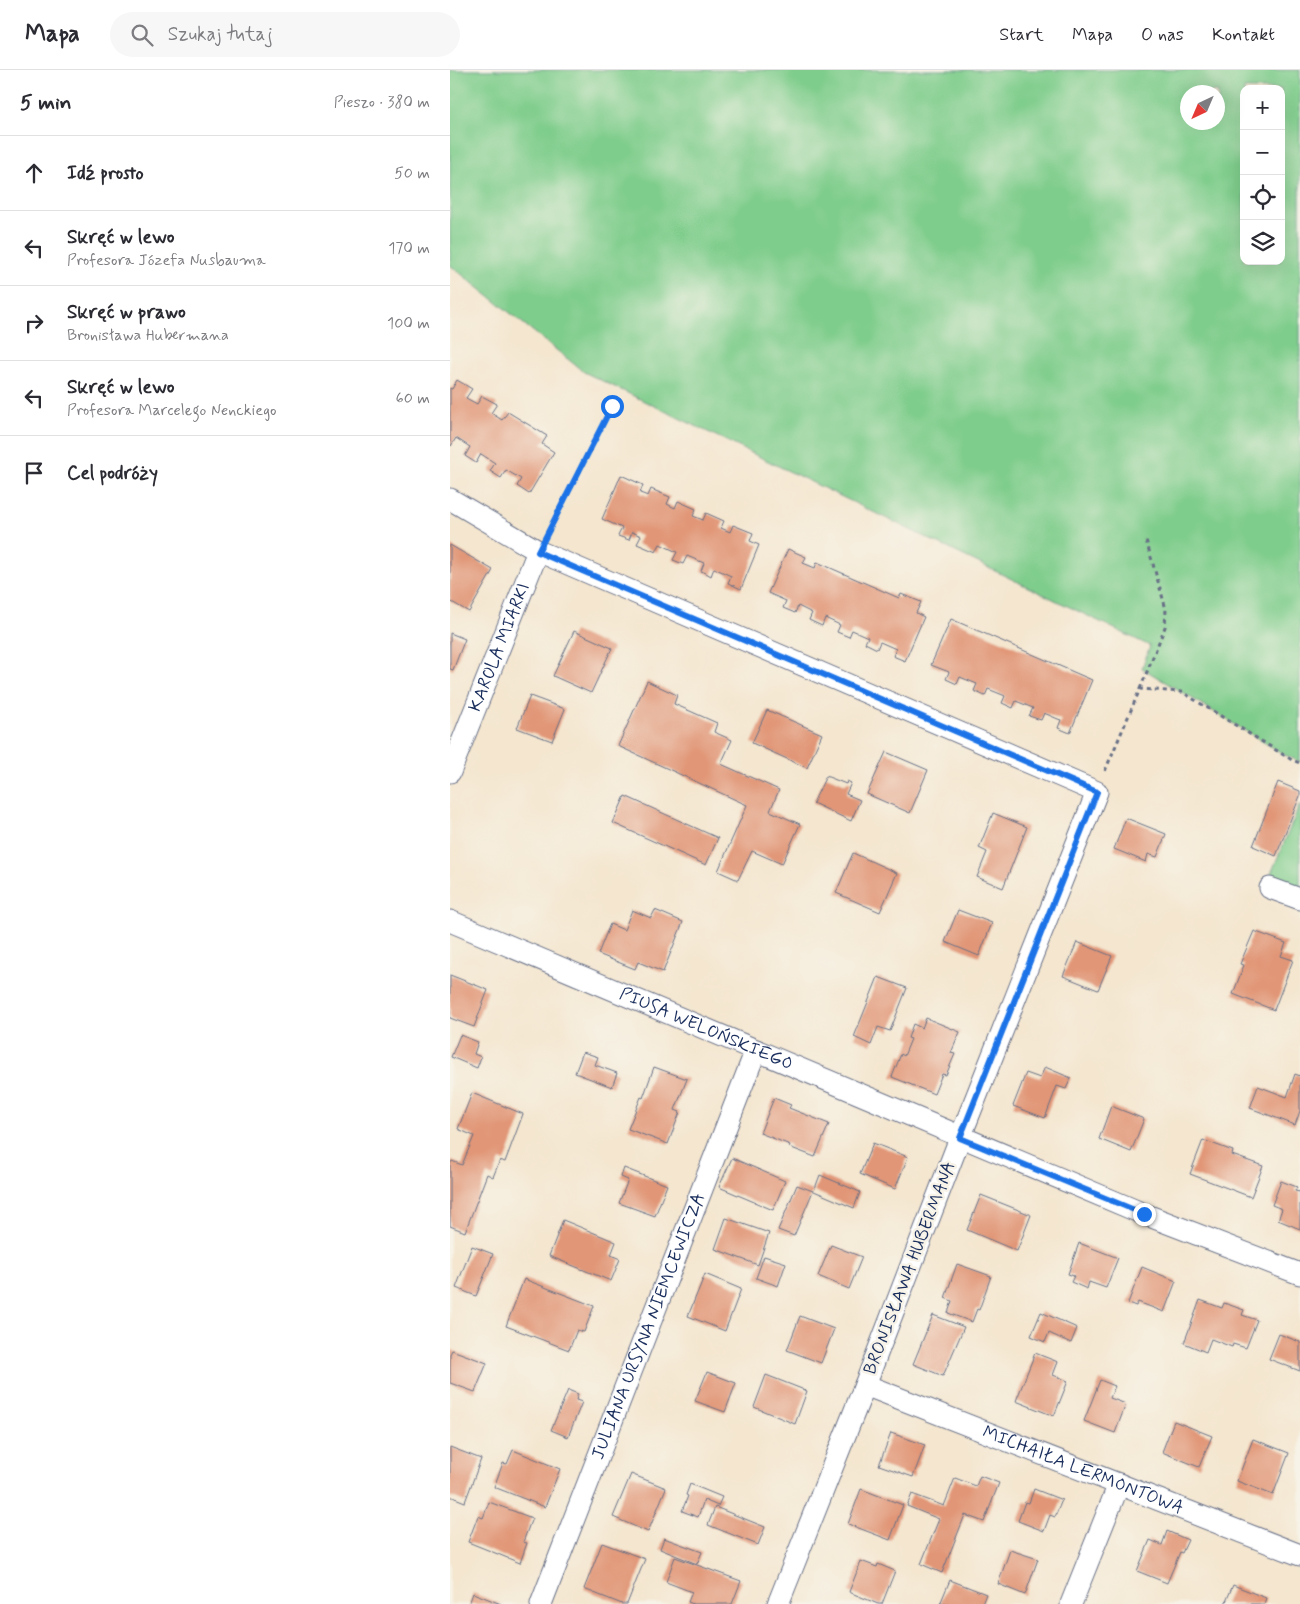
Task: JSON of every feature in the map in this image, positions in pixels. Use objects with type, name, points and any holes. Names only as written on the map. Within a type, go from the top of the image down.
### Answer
[{"type":"street","points":[[450,499],[538,552]]},
{"type":"street","name":"KAROLA MIARKI","points":[[450,772],[538,552]]},
{"type":"street","name":"BRONISŁAWA HUBERMANA","points":[[538,552],[1097,792],[778,1604]]},
{"type":"street","points":[[1270,888],[1300,900]]},
{"type":"street","name":"PIUSA WELOŃSKIEGO","points":[[450,921],[960,1138],[1144,1214],[1300,1274]]},
{"type":"street","name":"JULIANA URSYNA NIEMCEWICZA","points":[[541,1604],[756,1050]]},
{"type":"street","name":"MICHAIŁA LERMONTOWA","points":[[865,1385],[1300,1555]]},
{"type":"street","points":[[1071,1604],[1119,1484]]},
{"type":"path","points":[[538,552],[612,406]]},
{"type":"path","points":[[1116,747],[1165,627],[1166,609],[1146,540]]},
{"type":"path","points":[[1140,689],[1182,692],[1292,760],[1300,763]]},
{"type":"green space","points":[[450,70],[1300,70],[1300,762],[1285,755],[1142,668],[1150,646],[584,372],[450,265]]},
{"type":"green space","points":[[1300,804],[1300,888],[1270,876]]},
{"type":"building","points":[[457,380],[472,389],[466,398],[477,404],[482,396],[497,404],[491,413],[502,420],[508,412],[547,436],[542,444],[554,452],[529,494],[517,486],[521,479],[506,470],[501,478],[490,471],[495,463],[481,454],[476,463],[465,456],[470,447],[456,438],[450,445],[450,388],[452,389]]},
{"type":"building","points":[[621,475],[643,485],[640,493],[648,496],[651,489],[670,497],[667,504],[675,508],[678,501],[696,509],[693,516],[703,520],[706,513],[724,521],[721,528],[730,532],[733,525],[753,533],[750,541],[759,545],[741,589],[728,583],[731,576],[714,568],[711,576],[701,571],[704,563],[687,556],[683,564],[673,560],[677,552],[660,544],[656,552],[637,544],[641,536],[632,532],[629,540],[618,536],[622,528],[602,519]]},
{"type":"building","points":[[450,545],[493,570],[469,612],[450,601]]},
{"type":"building","points":[[788,549],[806,557],[803,563],[815,568],[817,562],[899,598],[901,594],[921,602],[916,613],[924,617],[905,661],[893,656],[896,649],[880,642],[877,649],[865,643],[868,637],[852,630],[849,637],[837,632],[840,625],[825,618],[822,626],[809,620],[812,613],[798,606],[795,613],[783,608],[786,601],[768,593]]},
{"type":"building","points":[[951,619],[1092,680],[1070,733],[1058,728],[1061,720],[1044,713],[1041,720],[1029,716],[1033,708],[1016,701],[1013,708],[1002,703],[1005,696],[988,689],[985,696],[974,691],[977,684],[960,677],[957,684],[946,679],[949,672],[931,665]]},
{"type":"building","points":[[574,631],[612,648],[591,693],[553,676]]},
{"type":"building","points":[[450,633],[465,639],[453,670],[450,669]]},
{"type":"building","points":[[647,681],[677,695],[674,704],[717,723],[714,732],[732,740],[721,764],[779,790],[770,811],[800,824],[782,864],[752,851],[738,880],[718,871],[747,805],[618,746]]},
{"type":"building","points":[[530,696],[565,709],[552,741],[517,728]]},
{"type":"building","points":[[767,710],[822,734],[807,768],[752,743]]},
{"type":"building","points":[[886,752],[928,770],[910,813],[867,794]]},
{"type":"building","points":[[826,776],[846,784],[847,781],[851,783],[846,794],[860,800],[851,821],[813,803]]},
{"type":"building","points":[[1278,782],[1300,791],[1300,796],[1276,856],[1253,846]]},
{"type":"building","points":[[625,796],[718,838],[706,865],[613,823]]},
{"type":"building","points":[[993,813],[1027,827],[1003,888],[977,877],[987,852],[979,848]]},
{"type":"building","points":[[1126,818],[1166,834],[1157,857],[1148,854],[1146,862],[1114,849]]},
{"type":"building","points":[[853,853],[897,873],[880,912],[836,893]]},
{"type":"building","points":[[632,910],[651,918],[655,910],[683,922],[663,972],[638,962],[635,969],[598,954],[610,924],[624,930]]},
{"type":"building","points":[[958,910],[992,923],[979,956],[945,942]]},
{"type":"building","points":[[1254,931],[1286,943],[1281,956],[1293,960],[1274,1010],[1233,994],[1244,965],[1240,964]]},
{"type":"building","points":[[1077,942],[1112,956],[1098,990],[1063,976]]},
{"type":"building","points":[[450,975],[488,990],[474,1027],[450,1018]]},
{"type":"building","points":[[878,977],[907,988],[890,1031],[878,1027],[871,1045],[854,1037]]},
{"type":"building","points":[[926,1018],[960,1032],[951,1053],[955,1054],[946,1075],[942,1074],[934,1094],[892,1077],[901,1054],[904,1056],[911,1039],[908,1038],[913,1024],[922,1028]]},
{"type":"building","points":[[460,1035],[478,1042],[474,1054],[481,1057],[477,1068],[451,1057]]},
{"type":"building","points":[[583,1052],[598,1057],[595,1065],[617,1073],[612,1087],[575,1073]]},
{"type":"building","points":[[654,1067],[687,1079],[675,1110],[680,1112],[668,1144],[628,1129],[641,1097],[643,1098]]},
{"type":"building","points":[[1045,1067],[1071,1078],[1066,1089],[1057,1086],[1045,1118],[1013,1106],[1026,1073],[1040,1078]]},
{"type":"building","points":[[1295,1074],[1300,1076],[1300,1111],[1295,1125],[1250,1108],[1258,1086],[1287,1097]]},
{"type":"building","points":[[472,1093],[523,1114],[505,1162],[500,1160],[493,1177],[487,1174],[465,1232],[450,1226],[450,1164],[452,1161],[462,1165],[474,1136],[458,1129]]},
{"type":"building","points":[[774,1098],[791,1105],[789,1108],[829,1124],[815,1157],[760,1133]]},
{"type":"building","points":[[1111,1106],[1144,1119],[1131,1152],[1099,1139]]},
{"type":"building","points":[[1203,1140],[1233,1151],[1232,1155],[1263,1166],[1251,1197],[1190,1174]]},
{"type":"building","points":[[873,1143],[908,1157],[895,1189],[860,1174]]},
{"type":"building","points":[[732,1158],[785,1181],[773,1210],[719,1187]]},
{"type":"building","points":[[624,1168],[667,1185],[655,1216],[619,1203],[628,1180],[621,1177]]},
{"type":"building","points":[[820,1175],[860,1192],[854,1208],[814,1191]]},
{"type":"building","points":[[1281,1181],[1297,1187],[1295,1191],[1300,1192],[1300,1229],[1278,1220],[1282,1209],[1272,1205]]},
{"type":"building","points":[[797,1185],[813,1191],[794,1236],[778,1230]]},
{"type":"building","points":[[981,1195],[1031,1215],[1017,1251],[967,1230]]},
{"type":"building","points":[[726,1218],[769,1233],[758,1265],[715,1249]]},
{"type":"building","points":[[563,1220],[616,1242],[611,1255],[620,1259],[611,1281],[549,1256]]},
{"type":"building","points":[[1079,1243],[1118,1258],[1106,1288],[1089,1282],[1087,1289],[1071,1282],[1074,1276],[1068,1274]]},
{"type":"building","points":[[831,1245],[862,1257],[849,1289],[818,1276]]},
{"type":"building","points":[[472,1246],[493,1254],[476,1296],[456,1288]]},
{"type":"building","points":[[764,1256],[786,1263],[778,1286],[756,1278]]},
{"type":"building","points":[[957,1264],[991,1276],[979,1310],[977,1309],[972,1322],[948,1313],[952,1301],[945,1298]]},
{"type":"building","points":[[1142,1267],[1176,1281],[1164,1312],[1138,1302],[1136,1306],[1128,1303]]},
{"type":"building","points":[[705,1274],[741,1289],[725,1331],[688,1316]]},
{"type":"building","points":[[524,1279],[594,1306],[584,1332],[577,1330],[569,1350],[506,1326]]},
{"type":"building","points":[[1200,1300],[1222,1308],[1224,1303],[1244,1310],[1242,1315],[1257,1320],[1246,1348],[1233,1344],[1232,1347],[1211,1339],[1206,1352],[1184,1343]]},
{"type":"building","points":[[1041,1312],[1077,1328],[1071,1343],[1049,1333],[1045,1342],[1031,1336]]},
{"type":"building","points":[[933,1315],[964,1327],[943,1376],[913,1364]]},
{"type":"building","points":[[800,1316],[834,1329],[821,1363],[787,1350]]},
{"type":"building","points":[[1279,1334],[1300,1342],[1300,1371],[1269,1359]]},
{"type":"building","points":[[452,1350],[487,1363],[475,1392],[450,1383],[450,1354]]},
{"type":"building","points":[[1035,1353],[1058,1362],[1053,1375],[1068,1381],[1054,1416],[1016,1401]]},
{"type":"building","points":[[707,1372],[736,1383],[725,1412],[695,1401]]},
{"type":"building","points":[[766,1375],[807,1391],[795,1424],[754,1407]]},
{"type":"building","points":[[1100,1380],[1115,1386],[1110,1398],[1126,1404],[1115,1433],[1084,1421]]},
{"type":"building","points":[[568,1390],[578,1394],[576,1400],[582,1402],[568,1437],[551,1430]]},
{"type":"building","points":[[1174,1421],[1212,1436],[1199,1467],[1162,1452]]},
{"type":"building","points":[[891,1433],[925,1445],[913,1477],[879,1465]]},
{"type":"building","points":[[1253,1439],[1289,1453],[1273,1495],[1237,1481]]},
{"type":"building","points":[[450,1447],[481,1459],[465,1502],[450,1496]]},
{"type":"building","points":[[513,1450],[560,1469],[545,1507],[494,1487],[503,1463],[507,1464]]},
{"type":"building","points":[[631,1474],[666,1488],[648,1532],[613,1517]]},
{"type":"building","points":[[980,1476],[999,1483],[984,1522],[965,1515],[942,1573],[921,1564],[939,1519],[907,1506],[912,1494],[944,1506],[955,1478],[976,1486]]},
{"type":"building","points":[[690,1484],[722,1497],[718,1506],[704,1500],[698,1517],[682,1511]]},
{"type":"building","points":[[861,1489],[903,1505],[890,1540],[848,1524]]},
{"type":"building","points":[[1034,1489],[1062,1500],[1055,1517],[1050,1515],[1044,1531],[1018,1521],[1025,1502],[1029,1503]]},
{"type":"building","points":[[489,1502],[532,1518],[523,1542],[527,1543],[520,1563],[468,1542],[478,1516],[483,1518]]},
{"type":"building","points":[[715,1507],[765,1527],[758,1545],[708,1525]]},
{"type":"building","points":[[1167,1531],[1188,1540],[1182,1553],[1180,1552],[1167,1583],[1137,1571],[1150,1540],[1162,1545]]},
{"type":"building","points":[[664,1538],[702,1552],[697,1564],[660,1549]]},
{"type":"building","points":[[602,1543],[645,1559],[627,1604],[622,1604],[584,1589]]},
{"type":"building","points":[[1010,1550],[1038,1559],[1025,1595],[998,1584]]},
{"type":"building","points":[[675,1557],[741,1581],[732,1604],[693,1604],[688,1602],[692,1592],[666,1582]]},
{"type":"building","points":[[861,1561],[877,1567],[878,1564],[895,1571],[882,1604],[849,1592]]},
{"type":"building","points":[[950,1580],[986,1594],[982,1604],[940,1604]]},
{"type":"building","points":[[1233,1585],[1266,1598],[1264,1604],[1225,1604]]},
{"type":"building","points":[[473,1593],[501,1604],[469,1604]]},
{"type":"route","points":[[612,406],[538,552],[1097,792],[960,1138],[1144,1214]]}]
